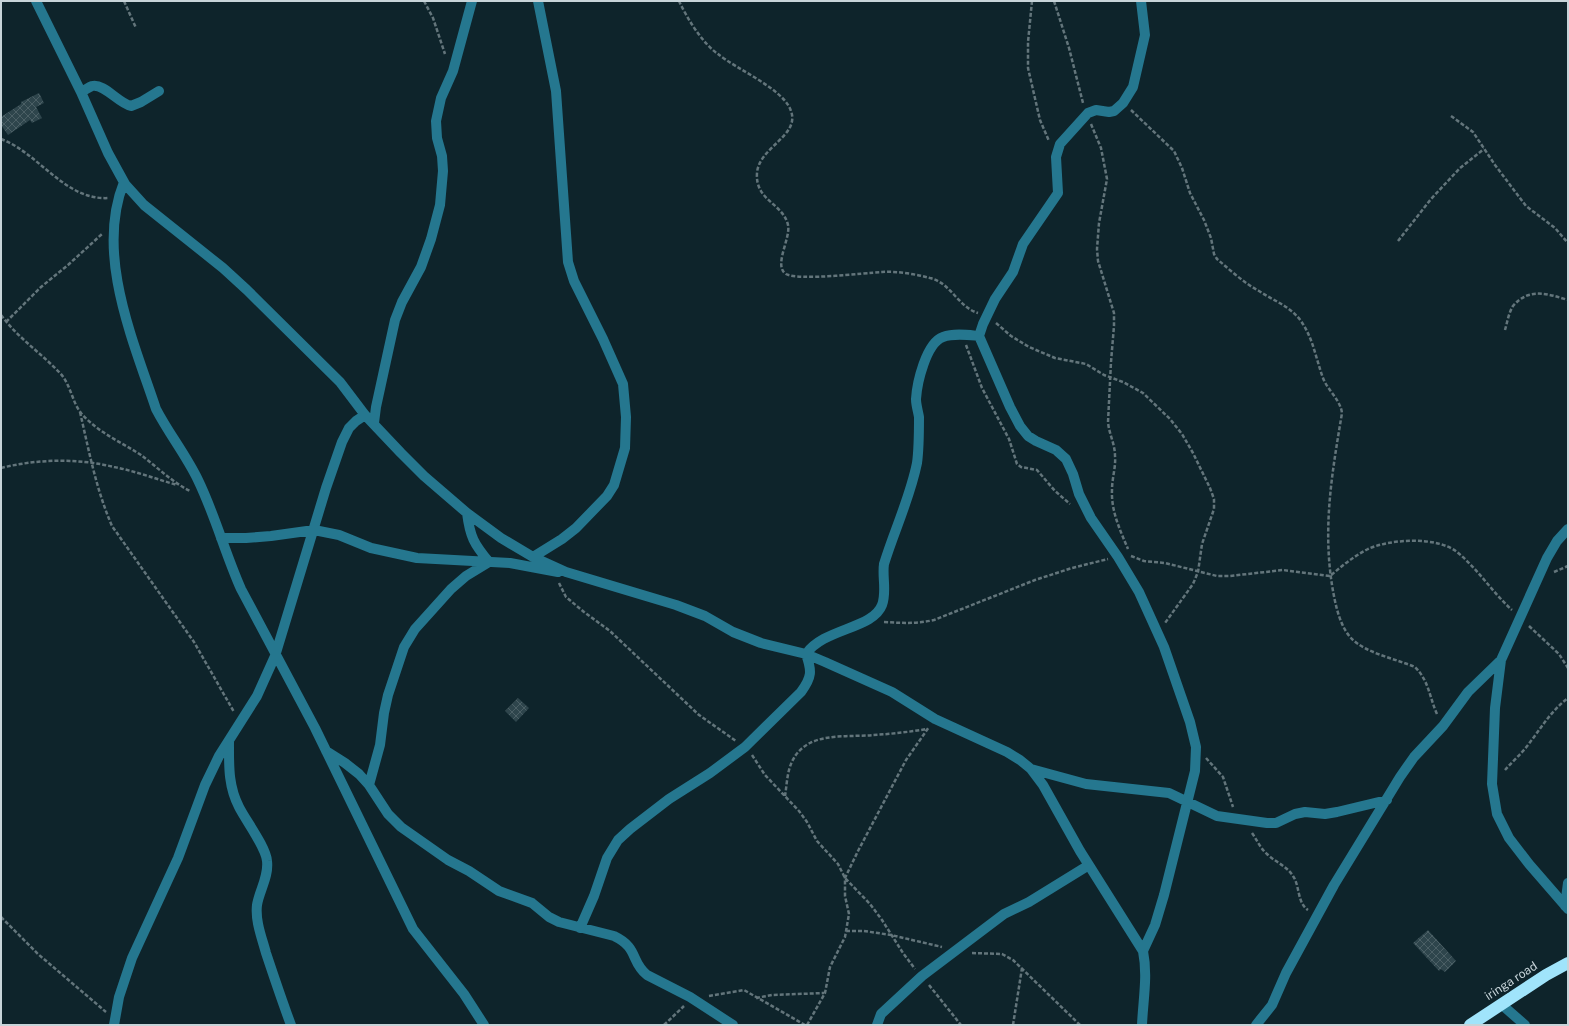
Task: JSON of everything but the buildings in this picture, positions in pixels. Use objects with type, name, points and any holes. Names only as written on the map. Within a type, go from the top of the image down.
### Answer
[{"type":"highway","name":"iringa road","points":[[1470,1025],[1546,975],[1568,963]]},
{"type":"street","points":[[36,1],[81,92],[108,153],[124,182],[144,205],[223,268],[340,382],[365,415],[424,476],[467,513],[502,538],[533,557],[566,572],[676,605],[705,616],[733,632],[754,640],[806,654],[892,692],[935,719],[1007,752],[1031,769],[1043,785],[1089,865],[1143,951],[1146,964],[1146,982],[1142,1025]]},
{"type":"street","points":[[374,424],[376,407],[395,320],[402,302],[421,267],[431,239],[440,205],[443,170],[442,156],[437,138],[436,122],[441,98],[453,71],[472,1]]},
{"type":"street","points":[[533,557],[562,539],[576,528],[607,496],[614,485],[624,448],[626,417],[623,384],[603,339],[574,281],[568,262],[556,91],[538,1]]},
{"type":"street","points":[[1141,1],[1145,30],[1134,84],[1123,103],[1114,111],[1109,112],[1096,110],[1086,115],[1060,144],[1056,157],[1058,193],[1022,244],[1013,272],[982,324],[979,336],[1007,401],[1020,426],[1028,436],[1056,450],[1066,458],[1079,494],[1091,518],[1118,557],[1139,592],[1182,694],[1196,747],[1194,771],[1162,902],[1152,932],[1143,951]]},
{"type":"street","points":[[81,92],[92,86],[101,87],[122,103],[131,106],[141,102],[159,90]]},
{"type":"street","points":[[124,182],[117,197],[114,218],[114,261],[117,287],[156,409],[163,423],[198,478],[206,496],[230,566],[275,656],[326,751],[413,929],[464,994],[484,1025]]},
{"type":"street","points":[[806,654],[816,643],[826,636],[867,621],[877,613],[882,606],[884,598],[882,575],[884,564],[912,482],[917,462],[919,417],[916,400],[918,387],[928,354],[936,341],[942,337],[954,335],[979,336]]},
{"type":"street","points":[[116,1023],[119,997],[132,958],[178,858],[205,785],[219,756],[241,724],[257,696],[275,656],[342,442],[349,428],[365,415]]},
{"type":"street","points":[[467,513],[469,530],[473,540],[488,562]]},
{"type":"street","points":[[1566,908],[1509,838],[1497,814],[1492,784],[1495,708],[1501,660],[1547,558],[1557,541],[1568,529]]},
{"type":"street","points":[[221,538],[271,536],[314,530],[339,535],[371,548],[417,558],[510,563],[566,572]]},
{"type":"street","points":[[369,785],[380,745],[384,713],[404,647],[415,630],[451,588],[488,562]]},
{"type":"street","points":[[580,928],[594,896],[607,858],[618,840],[669,799],[710,773],[745,747],[801,692],[807,685],[811,674],[806,654]]},
{"type":"street","points":[[1256,1025],[1272,1005],[1286,973],[1334,885],[1414,757],[1443,726],[1468,692],[1501,660]]},
{"type":"street","points":[[229,742],[229,773],[232,790],[238,806],[262,848],[267,860],[266,873],[257,906],[259,926],[274,979],[291,1025]]},
{"type":"street","points":[[326,751],[350,766],[369,785],[388,814],[401,827],[448,860],[469,871],[499,891],[532,903],[549,917],[559,922],[621,939],[628,944],[632,950],[641,971],[660,983],[690,997],[733,1025]]},
{"type":"street","points":[[1031,769],[1086,784],[1169,793],[1187,800],[1217,816],[1276,823],[1295,814],[1305,812],[1325,814],[1387,800]]},
{"type":"street","points":[[876,1025],[881,1014],[922,976],[1004,914],[1029,902],[1089,865]]},
{"type":"street","points":[[1566,908],[1568,884]]},
{"type":"street","points":[[1501,1004],[1525,1025]]},
{"type":"path","points":[[124,1],[136,28]]},
{"type":"path","points":[[424,1],[433,18],[447,60],[453,71]]},
{"type":"path","points":[[679,1],[699,34],[717,54],[783,98],[791,111],[792,122],[787,133],[762,157],[757,174],[757,184],[761,193],[782,214],[789,228],[780,262],[782,270],[786,274],[794,276],[823,276],[883,272],[931,278],[948,287],[971,311],[987,316],[1011,336],[1029,347],[1055,358],[1086,364],[1142,393],[1170,419],[1182,434],[1210,488],[1214,499],[1214,509],[1202,544],[1198,572],[1193,584],[1157,632]]},
{"type":"path","points":[[1032,1],[1028,42],[1028,68],[1040,120],[1056,157]]},
{"type":"path","points":[[1054,1],[1069,48],[1086,115],[1092,126],[1100,148],[1107,179],[1099,223],[1097,249],[1098,261],[1114,313],[1108,431],[1115,456],[1112,478],[1112,500],[1120,529],[1132,562]]},
{"type":"path","points":[[1123,103],[1174,151],[1182,168],[1190,193],[1204,220],[1211,238],[1214,254],[1218,259],[1258,291],[1289,309],[1302,323],[1329,389],[1341,405],[1342,413],[1330,484],[1327,526],[1330,576],[1336,610],[1351,638],[1360,646],[1415,667],[1427,683],[1443,726]]},
{"type":"path","points":[[1451,116],[1473,132],[1526,206],[1555,228],[1568,243]]},
{"type":"path","points":[[1,139],[13,143],[69,186],[82,194],[101,198],[117,197]]},
{"type":"path","points":[[1398,241],[1431,199],[1460,168],[1484,149]]},
{"type":"path","points":[[6,322],[41,288],[98,238],[114,218]]},
{"type":"path","points":[[1505,330],[1512,307],[1527,294],[1548,294],[1568,300]]},
{"type":"path","points":[[1,315],[6,322],[64,377],[70,387],[80,412],[91,463],[104,508],[112,526],[194,642],[241,724]]},
{"type":"path","points":[[80,412],[91,422],[141,455],[179,485]]},
{"type":"path","points":[[1,468],[13,465],[68,460],[91,463],[115,467],[179,485],[206,496]]},
{"type":"path","points":[[1131,556],[1144,561],[1165,562],[1212,575],[1230,576],[1283,570],[1330,576],[1368,549],[1385,543],[1415,541],[1432,542],[1445,545],[1465,560],[1501,600],[1559,654],[1568,668]]},
{"type":"path","points":[[867,621],[904,624],[934,620],[1034,580],[1072,568],[1118,557]]},
{"type":"path","points":[[553,571],[566,597],[584,612],[610,630],[700,715],[745,747],[765,774],[807,822],[817,841],[838,864],[845,878],[870,904],[902,953],[961,1025]]},
{"type":"path","points":[[1492,784],[1528,746],[1558,706],[1568,698]]},
{"type":"path","points":[[664,1025],[680,1011],[690,997],[724,994],[744,990],[806,1025],[825,993],[830,967],[845,937],[849,914],[845,896],[845,878],[906,760],[935,719]]},
{"type":"path","points":[[785,796],[788,773],[794,758],[810,743],[821,739],[837,737],[886,735],[928,729]]},
{"type":"path","points":[[1196,747],[1223,777],[1238,819],[1251,831],[1265,853],[1289,871],[1294,877],[1298,885],[1303,905],[1306,909],[1318,913]]},
{"type":"path","points":[[1,917],[38,954],[116,1023]]},
{"type":"path","points":[[846,931],[864,931],[891,935],[970,953],[1002,954],[1013,960],[1022,968],[1080,1025]]},
{"type":"path","points":[[1013,1025],[1022,968]]},
{"type":"path","points":[[756,998],[772,995],[825,993]]}]
